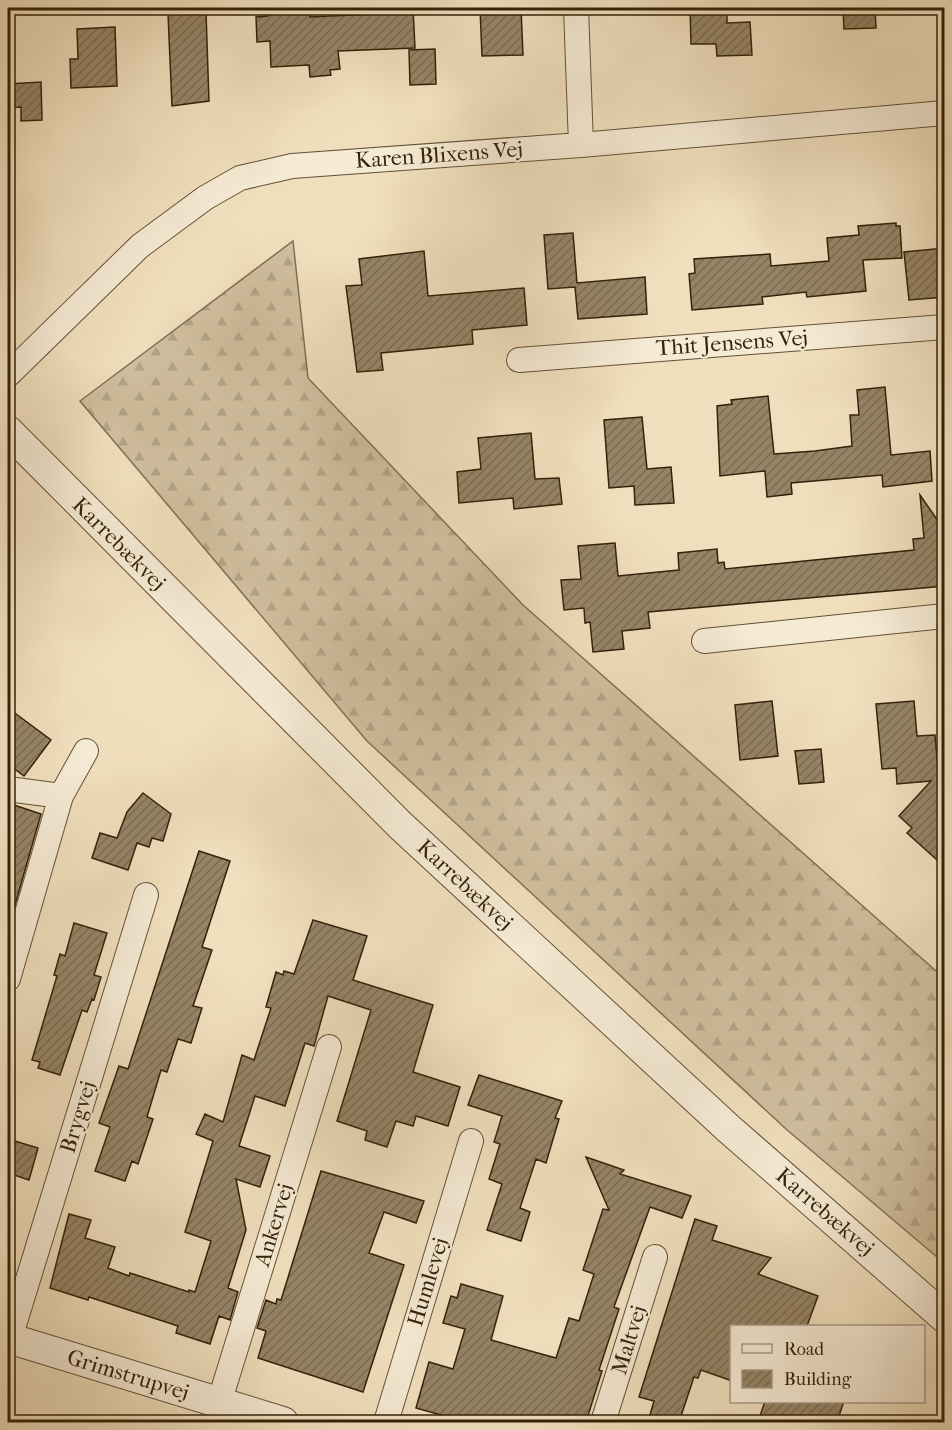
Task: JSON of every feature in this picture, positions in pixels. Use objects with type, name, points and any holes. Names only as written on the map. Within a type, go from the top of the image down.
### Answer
[{"type":"street","points":[[576,8],[581,145]]},
{"type":"street","name":"Karen Blixens Vej","points":[[8,375],[140,246],[205,198],[240,178],[292,166],[581,145],[945,113]]},
{"type":"street","name":"Thit Jensens Vej","points":[[519,360],[945,327]]},
{"type":"street","name":"Karrebækvej","points":[[8,431],[400,825],[729,1129],[945,1317]]},
{"type":"street","points":[[704,641],[945,616]]},
{"type":"street","points":[[8,979],[61,796],[86,751]]},
{"type":"street","points":[[8,789],[61,796]]},
{"type":"street","name":"Brygvej","points":[[9,1338],[146,895]]},
{"type":"street","name":"Ankervej","points":[[219,1403],[329,1047]]},
{"type":"street","name":"Humlevej","points":[[386,1422],[471,1140]]},
{"type":"street","name":"Maltvej","points":[[603,1422],[655,1257]]},
{"type":"street","name":"Grimstrupvej","points":[[9,1338],[283,1422]]},
{"type":"green space","points":[[293,241],[308,378],[523,605],[944,978],[944,1263],[786,1129],[367,741],[80,401]]},
{"type":"building","points":[[373,8],[413,8],[415,48],[338,51],[340,69],[330,70],[331,75],[310,77],[309,65],[271,67],[270,41],[257,42],[256,17],[268,16],[268,13],[310,10],[310,17],[373,14]]},
{"type":"building","points":[[480,8],[521,8],[523,55],[482,56]]},
{"type":"building","points":[[690,8],[727,8],[727,23],[750,22],[752,55],[717,56],[716,44],[691,44]]},
{"type":"building","points":[[843,8],[875,8],[876,28],[844,29]]},
{"type":"building","points":[[206,12],[209,101],[172,106],[168,14]]},
{"type":"building","points":[[115,27],[117,86],[71,88],[70,59],[78,59],[77,29]]},
{"type":"building","points":[[435,49],[436,84],[410,85],[409,50]]},
{"type":"building","points":[[41,82],[42,120],[21,121],[21,107],[8,108],[8,84]]},
{"type":"building","points":[[896,223],[896,226],[900,226],[902,258],[863,260],[866,291],[807,297],[806,292],[762,297],[763,304],[692,310],[689,274],[695,273],[694,259],[770,254],[771,266],[829,261],[827,238],[859,235],[858,226]]},
{"type":"building","points":[[573,233],[577,283],[645,277],[647,314],[578,319],[575,287],[548,289],[544,235]]},
{"type":"building","points":[[945,248],[945,297],[909,300],[904,252]]},
{"type":"building","points":[[424,251],[428,296],[524,288],[527,325],[472,330],[473,344],[381,353],[383,370],[357,372],[346,286],[362,285],[359,259]]},
{"type":"building","points":[[885,387],[891,455],[930,451],[932,481],[883,487],[882,475],[791,483],[792,494],[767,497],[765,471],[720,476],[717,406],[732,404],[731,400],[768,396],[774,454],[815,451],[852,446],[850,415],[859,415],[857,390]]},
{"type":"building","points":[[642,417],[647,469],[671,467],[674,503],[635,505],[634,486],[609,488],[604,420]]},
{"type":"building","points":[[531,433],[535,479],[559,478],[562,504],[514,509],[513,498],[459,503],[457,472],[481,469],[478,438]]},
{"type":"building","points":[[920,495],[945,531],[945,586],[648,612],[650,628],[622,631],[624,649],[593,652],[590,622],[585,623],[584,608],[564,610],[561,580],[581,579],[578,546],[615,543],[618,576],[679,570],[678,553],[717,549],[718,563],[724,562],[725,569],[914,550],[913,539],[924,538]]},
{"type":"building","points":[[772,701],[778,756],[740,760],[735,705]]},
{"type":"building","points":[[914,701],[917,736],[935,735],[940,792],[945,796],[945,867],[907,833],[912,828],[899,816],[931,781],[897,784],[896,768],[882,769],[876,704]]},
{"type":"building","points":[[8,708],[51,740],[24,776],[8,764]]},
{"type":"building","points":[[821,749],[824,782],[799,784],[795,751]]},
{"type":"building","points":[[143,793],[171,814],[163,841],[152,838],[149,847],[137,843],[128,870],[92,858],[100,833],[117,838],[127,812]]},
{"type":"building","points":[[8,803],[41,814],[9,926],[8,926]]},
{"type":"building","points":[[199,851],[230,861],[202,947],[212,950],[193,1006],[202,1008],[191,1043],[178,1039],[167,1072],[161,1070],[147,1117],[153,1119],[138,1164],[132,1161],[125,1181],[95,1171],[110,1127],[99,1123],[119,1066],[128,1069]]},
{"type":"building","points":[[313,920],[367,936],[353,980],[433,1005],[413,1072],[460,1087],[448,1126],[416,1116],[413,1126],[396,1121],[387,1147],[365,1140],[367,1131],[337,1121],[371,1010],[328,996],[314,1046],[305,1043],[285,1106],[255,1096],[239,1146],[270,1156],[260,1187],[236,1179],[246,1230],[228,1288],[238,1292],[230,1320],[219,1316],[210,1344],[176,1333],[178,1326],[89,1297],[88,1300],[50,1288],[69,1214],[91,1220],[85,1238],[115,1247],[108,1268],[129,1276],[130,1273],[195,1292],[211,1241],[185,1232],[213,1141],[196,1134],[205,1114],[223,1122],[242,1055],[254,1060],[271,1008],[266,1007],[276,972],[283,975],[284,971],[294,974]]},
{"type":"building","points":[[74,923],[107,933],[94,975],[101,977],[94,1000],[92,999],[87,1012],[82,1010],[60,1075],[38,1068],[40,1062],[32,1060],[57,976],[54,975],[60,954],[65,956]]},
{"type":"building","points":[[479,1075],[562,1101],[555,1118],[559,1119],[546,1163],[536,1159],[520,1208],[530,1212],[521,1241],[487,1230],[502,1184],[489,1179],[500,1144],[494,1142],[502,1116],[468,1105]]},
{"type":"building","points":[[8,1139],[38,1148],[29,1180],[8,1173]]},
{"type":"building","points":[[586,1157],[624,1170],[620,1174],[691,1196],[682,1218],[650,1207],[614,1307],[619,1309],[599,1370],[602,1371],[586,1422],[466,1422],[416,1408],[429,1362],[453,1369],[465,1329],[443,1323],[451,1296],[457,1298],[461,1284],[503,1296],[491,1340],[556,1358],[569,1318],[579,1321],[594,1274],[583,1270],[603,1209],[609,1210]]},
{"type":"building","points":[[321,1171],[424,1201],[416,1223],[384,1212],[369,1253],[404,1265],[363,1392],[258,1358],[266,1331],[257,1328],[266,1300],[276,1304],[277,1299],[281,1300]]},
{"type":"building","points":[[695,1219],[717,1226],[712,1240],[771,1258],[758,1274],[818,1296],[807,1325],[730,1325],[730,1380],[701,1370],[698,1378],[694,1377],[679,1422],[648,1422],[654,1401],[639,1397]]},
{"type":"building","points":[[764,1403],[843,1403],[837,1422],[758,1422]]}]
